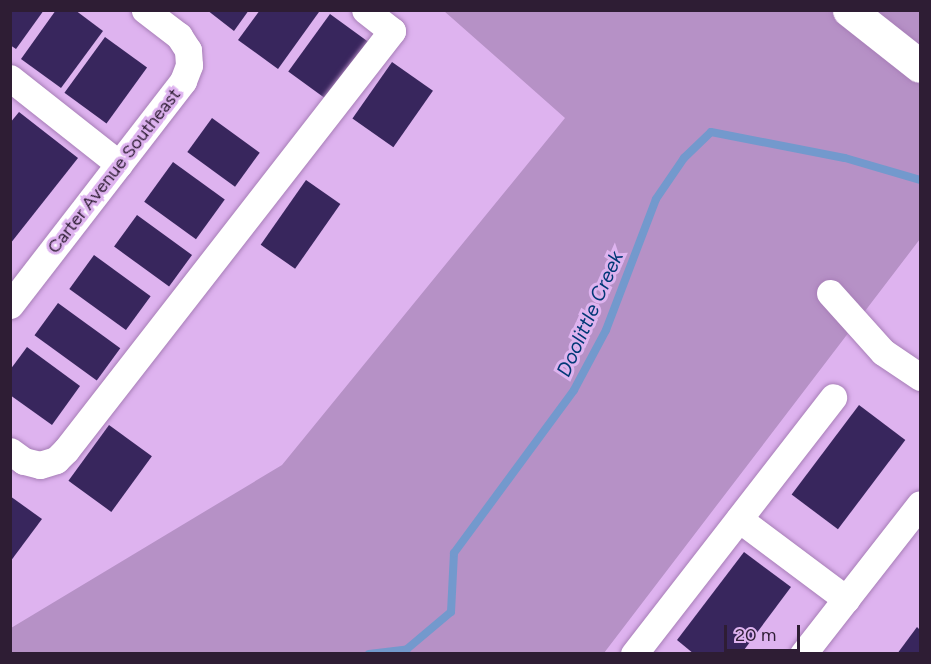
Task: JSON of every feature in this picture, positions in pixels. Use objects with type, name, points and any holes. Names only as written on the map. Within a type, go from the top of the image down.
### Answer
[{"type":"main road","points":[[849,10],[921,66]]},
{"type":"street","name":"Carter Avenue Southeast","points":[[13,295],[183,81],[189,65],[188,50],[179,36],[145,10]]},
{"type":"street","points":[[13,458],[40,465],[56,460],[74,441],[392,31],[365,10]]},
{"type":"street","points":[[10,78],[119,164]]},
{"type":"street","points":[[830,293],[883,352],[921,377]]},
{"type":"street","points":[[634,654],[832,398]]},
{"type":"street","points":[[803,654],[921,504]]},
{"type":"street","points":[[740,519],[846,599]]},
{"type":"shaded area","points":[[444,11],[847,11],[920,68],[920,239],[604,653],[11,654],[11,628],[282,465],[565,118]]},
{"type":"shaded area","points":[[849,11],[920,11],[920,66]]},
{"type":"building","points":[[10,10],[44,10],[16,49],[10,45]]},
{"type":"building","points":[[56,10],[75,10],[103,31],[61,88],[21,59]]},
{"type":"building","points":[[207,10],[249,10],[234,31]]},
{"type":"building","points":[[260,10],[319,12],[278,69],[238,40]]},
{"type":"building","points":[[330,14],[369,42],[327,100],[288,71]]},
{"type":"building","points":[[105,37],[147,68],[107,123],[64,93]]},
{"type":"building","points":[[392,62],[433,91],[393,147],[352,119]]},
{"type":"building","points":[[19,112],[78,158],[10,244],[10,123]]},
{"type":"building","points":[[212,118],[260,153],[235,187],[187,152]]},
{"type":"building","points":[[173,162],[225,200],[196,239],[144,202]]},
{"type":"building","points":[[306,180],[340,204],[295,269],[261,245]]},
{"type":"building","points":[[137,215],[192,255],[169,287],[114,247]]},
{"type":"building","points":[[94,255],[151,296],[126,330],[69,289]]},
{"type":"building","points":[[58,303],[120,348],[97,381],[34,335]]},
{"type":"building","points":[[27,347],[80,386],[52,425],[10,395],[10,370]]},
{"type":"building","points":[[859,405],[905,440],[838,529],[792,494]]},
{"type":"building","points":[[109,425],[152,456],[111,512],[68,481]]},
{"type":"building","points":[[10,496],[42,519],[10,562]]},
{"type":"building","points":[[744,552],[791,587],[741,654],[694,654],[677,640]]},
{"type":"building","points":[[917,627],[920,630],[920,654],[897,654]]},
{"type":"waterway","name":"Doolittle Creek","points":[[369,654],[407,649],[451,612],[454,553],[574,390],[606,330],[656,199],[684,158],[711,132],[845,158],[920,180]]}]
